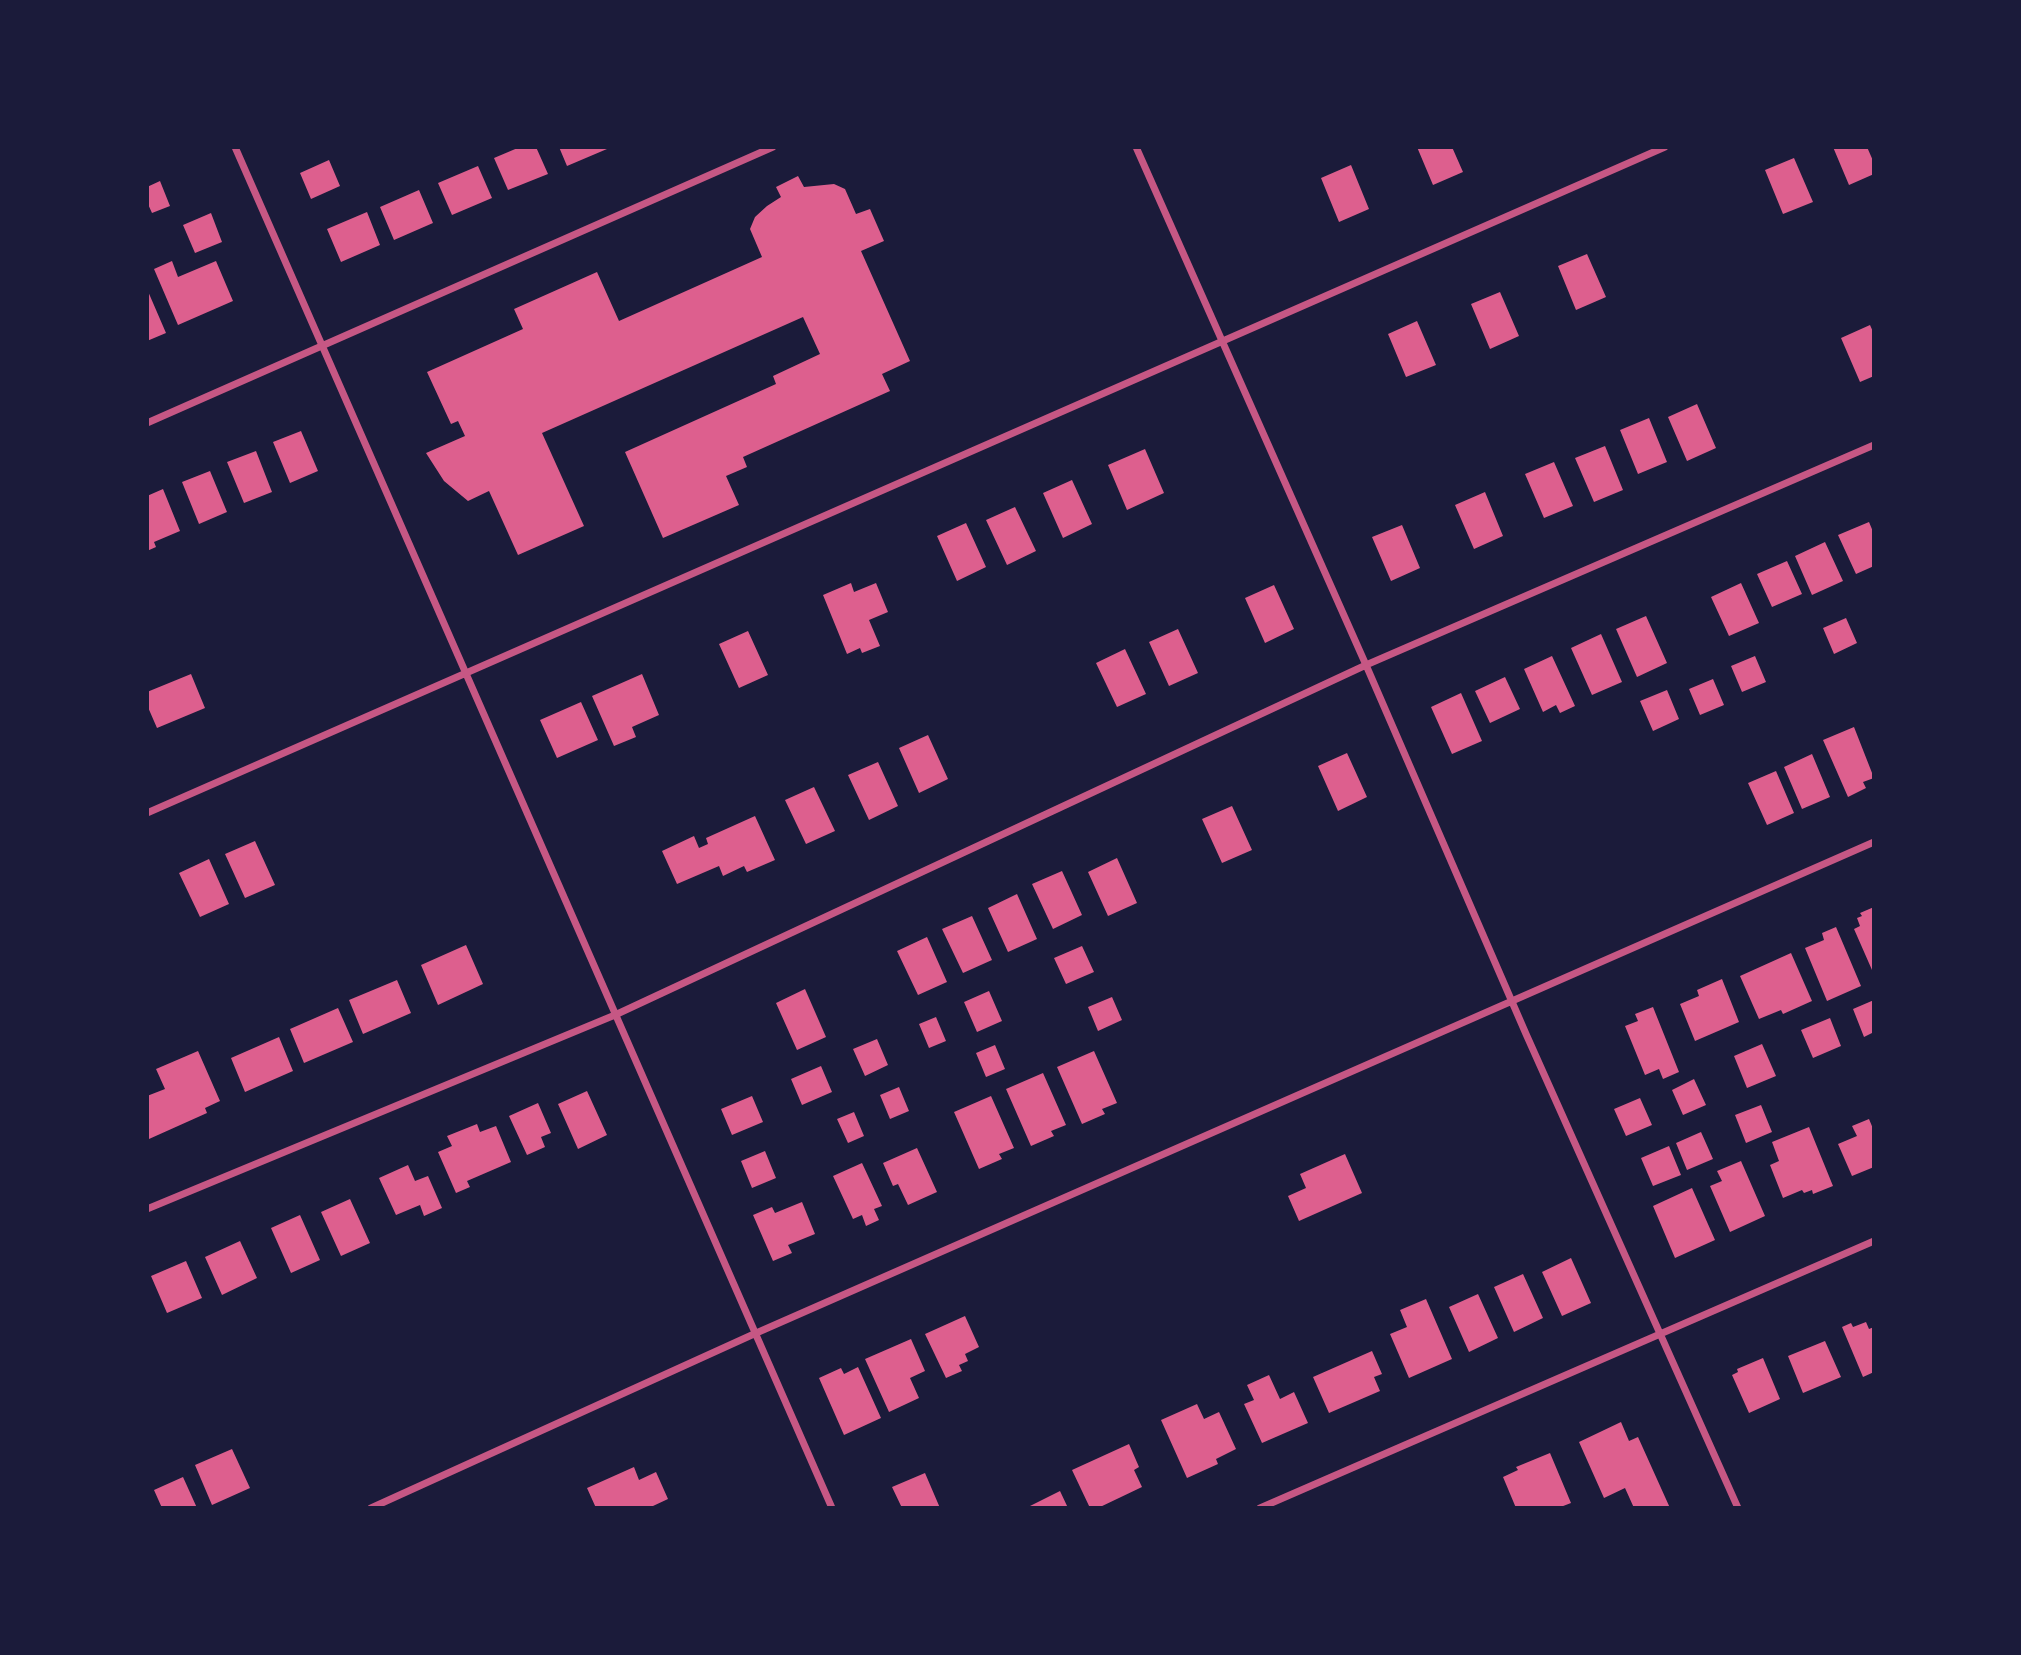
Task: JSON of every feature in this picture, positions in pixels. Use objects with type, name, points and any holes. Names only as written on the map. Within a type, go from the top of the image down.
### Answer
[{"type":"street","points":[[235,147],[832,1508]]},
{"type":"street","points":[[147,423],[774,147]]},
{"type":"street","points":[[1136,147],[1511,1000],[1738,1508]]},
{"type":"street","points":[[147,813],[1665,147]]},
{"type":"street","points":[[147,1209],[615,1015],[1366,665],[1874,445]]},
{"type":"street","points":[[371,1508],[754,1334],[1874,842]]},
{"type":"street","points":[[1260,1508],[1874,1241]]},
{"type":"building","points":[[520,147],[536,147],[548,174],[508,190],[494,158]]},
{"type":"building","points":[[559,147],[606,147],[607,149],[567,166]]},
{"type":"building","points":[[1417,147],[1452,147],[1463,172],[1433,185]]},
{"type":"building","points":[[1833,147],[1867,147],[1874,163],[1874,174],[1849,185]]},
{"type":"building","points":[[1794,158],[1813,202],[1783,214],[1765,170]]},
{"type":"building","points":[[329,160],[340,186],[311,199],[300,173]]},
{"type":"building","points":[[1351,165],[1369,209],[1339,222],[1321,178]]},
{"type":"building","points":[[478,166],[492,198],[452,215],[438,183]]},
{"type":"building","points":[[798,176],[804,187],[834,184],[845,189],[856,214],[870,209],[884,241],[861,251],[910,361],[882,374],[890,391],[743,457],[747,467],[726,476],[739,505],[663,538],[625,452],[776,384],[773,376],[820,354],[803,317],[542,433],[584,526],[518,555],[489,491],[468,501],[444,481],[426,453],[465,436],[458,421],[451,424],[427,372],[523,329],[514,309],[597,272],[619,321],[762,257],[750,229],[755,217],[781,197],[776,187]]},
{"type":"building","points":[[160,181],[170,206],[152,213],[147,202],[147,187]]},
{"type":"building","points":[[419,190],[433,223],[394,240],[380,207]]},
{"type":"building","points":[[367,212],[380,245],[341,262],[327,229]]},
{"type":"building","points":[[211,213],[222,242],[195,253],[183,225]]},
{"type":"building","points":[[1587,254],[1606,297],[1576,310],[1558,266]]},
{"type":"building","points":[[172,261],[178,277],[216,261],[233,301],[178,325],[154,269]]},
{"type":"building","points":[[147,289],[166,333],[147,341]]},
{"type":"building","points":[[1500,292],[1519,336],[1490,349],[1471,304]]},
{"type":"building","points":[[1417,321],[1436,365],[1406,377],[1388,334]]},
{"type":"building","points":[[1870,325],[1874,334],[1874,376],[1860,382],[1841,338]]},
{"type":"building","points":[[1697,404],[1716,448],[1687,461],[1668,417]]},
{"type":"building","points":[[1649,418],[1667,462],[1638,474],[1620,430]]},
{"type":"building","points":[[301,431],[318,471],[290,483],[273,442]]},
{"type":"building","points":[[1605,446],[1623,490],[1594,502],[1575,458]]},
{"type":"building","points":[[1145,449],[1164,493],[1127,510],[1108,465]]},
{"type":"building","points":[[256,451],[272,492],[244,503],[227,462]]},
{"type":"building","points":[[1554,462],[1573,506],[1544,518],[1525,474]]},
{"type":"building","points":[[210,471],[227,512],[199,524],[182,482]]},
{"type":"building","points":[[1072,480],[1092,524],[1063,538],[1043,493]]},
{"type":"building","points":[[163,489],[180,531],[154,542],[156,547],[147,551],[147,496]]},
{"type":"building","points":[[1485,492],[1503,536],[1474,549],[1455,505]]},
{"type":"building","points":[[1015,507],[1036,551],[1007,565],[986,520]]},
{"type":"building","points":[[1869,522],[1874,534],[1874,566],[1856,574],[1838,535]]},
{"type":"building","points":[[966,523],[986,567],[957,581],[937,536]]},
{"type":"building","points":[[1402,525],[1420,568],[1391,581],[1372,537]]},
{"type":"building","points":[[1825,542],[1843,581],[1812,595],[1795,556]]},
{"type":"building","points":[[1787,561],[1802,594],[1772,607],[1757,574]]},
{"type":"building","points":[[851,583],[854,592],[876,583],[888,612],[869,620],[880,646],[862,653],[860,648],[847,654],[823,595]]},
{"type":"building","points":[[1741,583],[1759,623],[1729,636],[1711,597]]},
{"type":"building","points":[[1274,585],[1294,629],[1265,643],[1245,598]]},
{"type":"building","points":[[1646,616],[1667,663],[1637,677],[1616,629]]},
{"type":"building","points":[[1846,618],[1857,643],[1834,654],[1823,628]]},
{"type":"building","points":[[1178,629],[1198,673],[1169,686],[1149,642]]},
{"type":"building","points":[[748,631],[768,675],[739,688],[719,644]]},
{"type":"building","points":[[1601,634],[1622,682],[1592,695],[1571,648]]},
{"type":"building","points":[[1125,649],[1146,694],[1117,707],[1096,663]]},
{"type":"building","points":[[1552,656],[1575,706],[1560,713],[1556,705],[1543,712],[1524,669]]},
{"type":"building","points":[[1755,656],[1766,682],[1742,692],[1731,666]]},
{"type":"building","points":[[191,674],[205,708],[157,728],[147,705],[147,692]]},
{"type":"building","points":[[642,674],[659,715],[632,727],[636,737],[614,746],[592,696]]},
{"type":"building","points":[[1505,677],[1520,709],[1490,723],[1475,691]]},
{"type":"building","points":[[1713,679],[1724,705],[1700,715],[1689,689]]},
{"type":"building","points":[[1667,690],[1679,719],[1653,731],[1640,701]]},
{"type":"building","points":[[1461,693],[1482,741],[1452,754],[1431,707]]},
{"type":"building","points":[[581,702],[598,740],[557,758],[540,720]]},
{"type":"building","points":[[1854,727],[1874,778],[1863,782],[1866,788],[1848,797],[1823,740]]},
{"type":"building","points":[[928,735],[948,779],[919,793],[899,748]]},
{"type":"building","points":[[1347,753],[1367,797],[1338,811],[1318,766]]},
{"type":"building","points":[[1812,754],[1830,797],[1802,809],[1784,767]]},
{"type":"building","points":[[878,762],[898,806],[869,820],[848,775]]},
{"type":"building","points":[[1776,771],[1794,813],[1767,825],[1748,783]]},
{"type":"building","points":[[814,787],[835,831],[806,844],[785,800]]},
{"type":"building","points":[[1232,806],[1252,850],[1222,863],[1202,819]]},
{"type":"building","points":[[755,816],[775,860],[747,872],[744,866],[723,876],[719,866],[677,884],[662,851],[694,836],[699,848],[708,844],[706,838]]},
{"type":"building","points":[[255,841],[275,885],[245,898],[225,854]]},
{"type":"building","points":[[1117,858],[1137,903],[1108,916],[1088,872]]},
{"type":"building","points":[[209,859],[229,904],[200,917],[179,873]]},
{"type":"building","points":[[1062,871],[1082,915],[1053,929],[1032,884]]},
{"type":"building","points":[[1017,894],[1037,939],[1008,952],[988,908]]},
{"type":"building","points":[[1874,907],[1872,970],[1854,929],[1860,926],[1857,918],[1862,916],[1860,913]]},
{"type":"building","points":[[972,916],[992,960],[963,973],[942,929]]},
{"type":"building","points":[[1836,927],[1861,986],[1827,1001],[1805,948],[1824,940],[1822,933]]},
{"type":"building","points":[[927,937],[947,982],[918,995],[897,951]]},
{"type":"building","points":[[466,945],[483,984],[438,1005],[421,965]]},
{"type":"building","points":[[1082,946],[1094,972],[1066,984],[1054,958]]},
{"type":"building","points":[[1791,953],[1812,1001],[1783,1014],[1781,1010],[1759,1019],[1740,976]]},
{"type":"building","points":[[1722,979],[1739,1022],[1695,1041],[1680,1004],[1699,996],[1697,990]]},
{"type":"building","points":[[397,980],[411,1013],[363,1034],[349,1000]]},
{"type":"building","points":[[805,989],[826,1037],[797,1050],[776,1003]]},
{"type":"building","points":[[989,991],[1002,1021],[977,1032],[964,1002]]},
{"type":"building","points":[[1112,997],[1122,1020],[1098,1031],[1088,1007]]},
{"type":"building","points":[[1874,1000],[1874,1032],[1864,1037],[1853,1009]]},
{"type":"building","points":[[1653,1007],[1679,1072],[1663,1079],[1659,1069],[1645,1075],[1625,1026],[1638,1021],[1635,1014]]},
{"type":"building","points":[[338,1008],[353,1042],[304,1063],[290,1029]]},
{"type":"building","points":[[936,1017],[946,1041],[929,1048],[919,1024]]},
{"type":"building","points":[[1830,1018],[1841,1046],[1813,1058],[1801,1030]]},
{"type":"building","points":[[279,1037],[293,1071],[245,1092],[231,1058]]},
{"type":"building","points":[[877,1039],[888,1065],[865,1076],[853,1049]]},
{"type":"building","points":[[1762,1044],[1776,1076],[1747,1088],[1734,1056]]},
{"type":"building","points":[[995,1045],[1005,1069],[986,1077],[976,1053]]},
{"type":"building","points":[[198,1051],[220,1101],[205,1108],[207,1113],[149,1139],[147,1096],[165,1089],[156,1069]]},
{"type":"building","points":[[1094,1051],[1117,1103],[1102,1109],[1105,1114],[1082,1124],[1057,1067]]},
{"type":"building","points":[[821,1066],[832,1092],[802,1105],[791,1079]]},
{"type":"building","points":[[1043,1073],[1066,1125],[1051,1131],[1054,1136],[1031,1146],[1006,1089]]},
{"type":"building","points":[[1694,1079],[1706,1105],[1683,1115],[1672,1090]]},
{"type":"building","points":[[899,1087],[909,1111],[890,1119],[880,1095]]},
{"type":"building","points":[[587,1091],[607,1135],[578,1149],[558,1104]]},
{"type":"building","points":[[752,1096],[763,1122],[732,1135],[721,1109]]},
{"type":"building","points":[[991,1096],[1014,1148],[999,1154],[1002,1159],[979,1169],[954,1112]]},
{"type":"building","points":[[1640,1098],[1652,1125],[1626,1136],[1614,1109]]},
{"type":"building","points":[[538,1103],[551,1133],[541,1137],[545,1147],[527,1155],[509,1116]]},
{"type":"building","points":[[1761,1105],[1772,1132],[1746,1143],[1735,1115]]},
{"type":"building","points":[[854,1112],[864,1136],[848,1143],[837,1119]]},
{"type":"building","points":[[1869,1119],[1874,1131],[1874,1167],[1852,1176],[1838,1144],[1857,1136],[1852,1126]]},
{"type":"building","points":[[477,1124],[480,1132],[496,1126],[511,1162],[467,1181],[470,1187],[456,1193],[438,1152],[452,1146],[447,1136]]},
{"type":"building","points":[[1809,1127],[1833,1186],[1813,1194],[1812,1190],[1804,1193],[1802,1190],[1783,1198],[1770,1165],[1779,1161],[1772,1142]]},
{"type":"building","points":[[1701,1132],[1713,1159],[1687,1170],[1676,1143]]},
{"type":"building","points":[[1669,1146],[1681,1175],[1653,1186],[1641,1158]]},
{"type":"building","points":[[917,1148],[937,1192],[908,1205],[898,1184],[893,1186],[883,1163]]},
{"type":"building","points":[[765,1151],[776,1178],[752,1188],[741,1161]]},
{"type":"building","points":[[1345,1154],[1362,1193],[1299,1221],[1288,1196],[1306,1188],[1300,1174]]},
{"type":"building","points":[[1741,1161],[1765,1216],[1730,1232],[1710,1186],[1722,1181],[1717,1171]]},
{"type":"building","points":[[862,1163],[882,1206],[874,1209],[879,1220],[866,1226],[862,1215],[853,1219],[833,1176]]},
{"type":"building","points":[[408,1165],[415,1181],[428,1176],[442,1208],[424,1216],[420,1205],[396,1215],[379,1178]]},
{"type":"building","points":[[1692,1188],[1715,1240],[1675,1258],[1653,1206]]},
{"type":"building","points":[[350,1199],[370,1243],[341,1256],[321,1212]]},
{"type":"building","points":[[802,1202],[815,1234],[788,1245],[792,1253],[773,1261],[753,1215],[772,1207],[775,1213]]},
{"type":"building","points":[[300,1215],[320,1260],[291,1273],[271,1228]]},
{"type":"building","points":[[240,1241],[257,1278],[222,1295],[205,1257]]},
{"type":"building","points":[[1571,1258],[1591,1303],[1562,1316],[1542,1272]]},
{"type":"building","points":[[186,1261],[202,1298],[167,1313],[151,1276]]},
{"type":"building","points":[[1523,1274],[1543,1318],[1514,1332],[1494,1287]]},
{"type":"building","points":[[1478,1294],[1498,1338],[1469,1352],[1449,1307]]},
{"type":"building","points":[[1426,1299],[1452,1359],[1409,1378],[1390,1334],[1407,1327],[1400,1310]]},
{"type":"building","points":[[965,1316],[979,1347],[965,1354],[968,1361],[959,1365],[962,1371],[946,1378],[925,1334]]},
{"type":"building","points":[[1866,1322],[1869,1329],[1874,1327],[1874,1372],[1863,1377],[1842,1327],[1851,1323],[1853,1327]]},
{"type":"building","points":[[911,1339],[925,1371],[910,1378],[919,1398],[889,1412],[865,1359]]},
{"type":"building","points":[[1825,1341],[1841,1377],[1803,1393],[1788,1356]]},
{"type":"building","points":[[1372,1351],[1382,1374],[1374,1377],[1380,1391],[1329,1413],[1313,1377]]},
{"type":"building","points":[[1763,1358],[1780,1399],[1749,1413],[1732,1375],[1738,1372],[1737,1369]]},
{"type":"building","points":[[858,1367],[881,1418],[844,1435],[819,1378],[841,1368],[844,1374]]},
{"type":"building","points":[[1269,1375],[1280,1399],[1294,1392],[1308,1423],[1262,1443],[1244,1404],[1254,1400],[1247,1385]]},
{"type":"building","points":[[1197,1404],[1204,1419],[1219,1412],[1236,1449],[1216,1459],[1218,1464],[1187,1478],[1161,1420]]},
{"type":"building","points":[[1621,1422],[1629,1441],[1638,1437],[1670,1508],[1634,1508],[1625,1488],[1604,1498],[1579,1442]]},
{"type":"building","points":[[1129,1444],[1139,1467],[1134,1470],[1142,1487],[1098,1508],[1090,1508],[1072,1470]]},
{"type":"building","points":[[232,1449],[250,1488],[212,1505],[195,1465]]},
{"type":"building","points":[[1550,1453],[1571,1503],[1558,1508],[1516,1508],[1503,1477],[1518,1470],[1516,1467]]},
{"type":"building","points":[[634,1467],[639,1480],[656,1472],[668,1499],[653,1506],[654,1508],[596,1508],[587,1488]]},
{"type":"building","points":[[925,1473],[940,1508],[902,1508],[892,1487]]},
{"type":"building","points":[[183,1477],[197,1508],[162,1508],[154,1490]]},
{"type":"building","points":[[1060,1491],[1068,1508],[1026,1508]]}]
